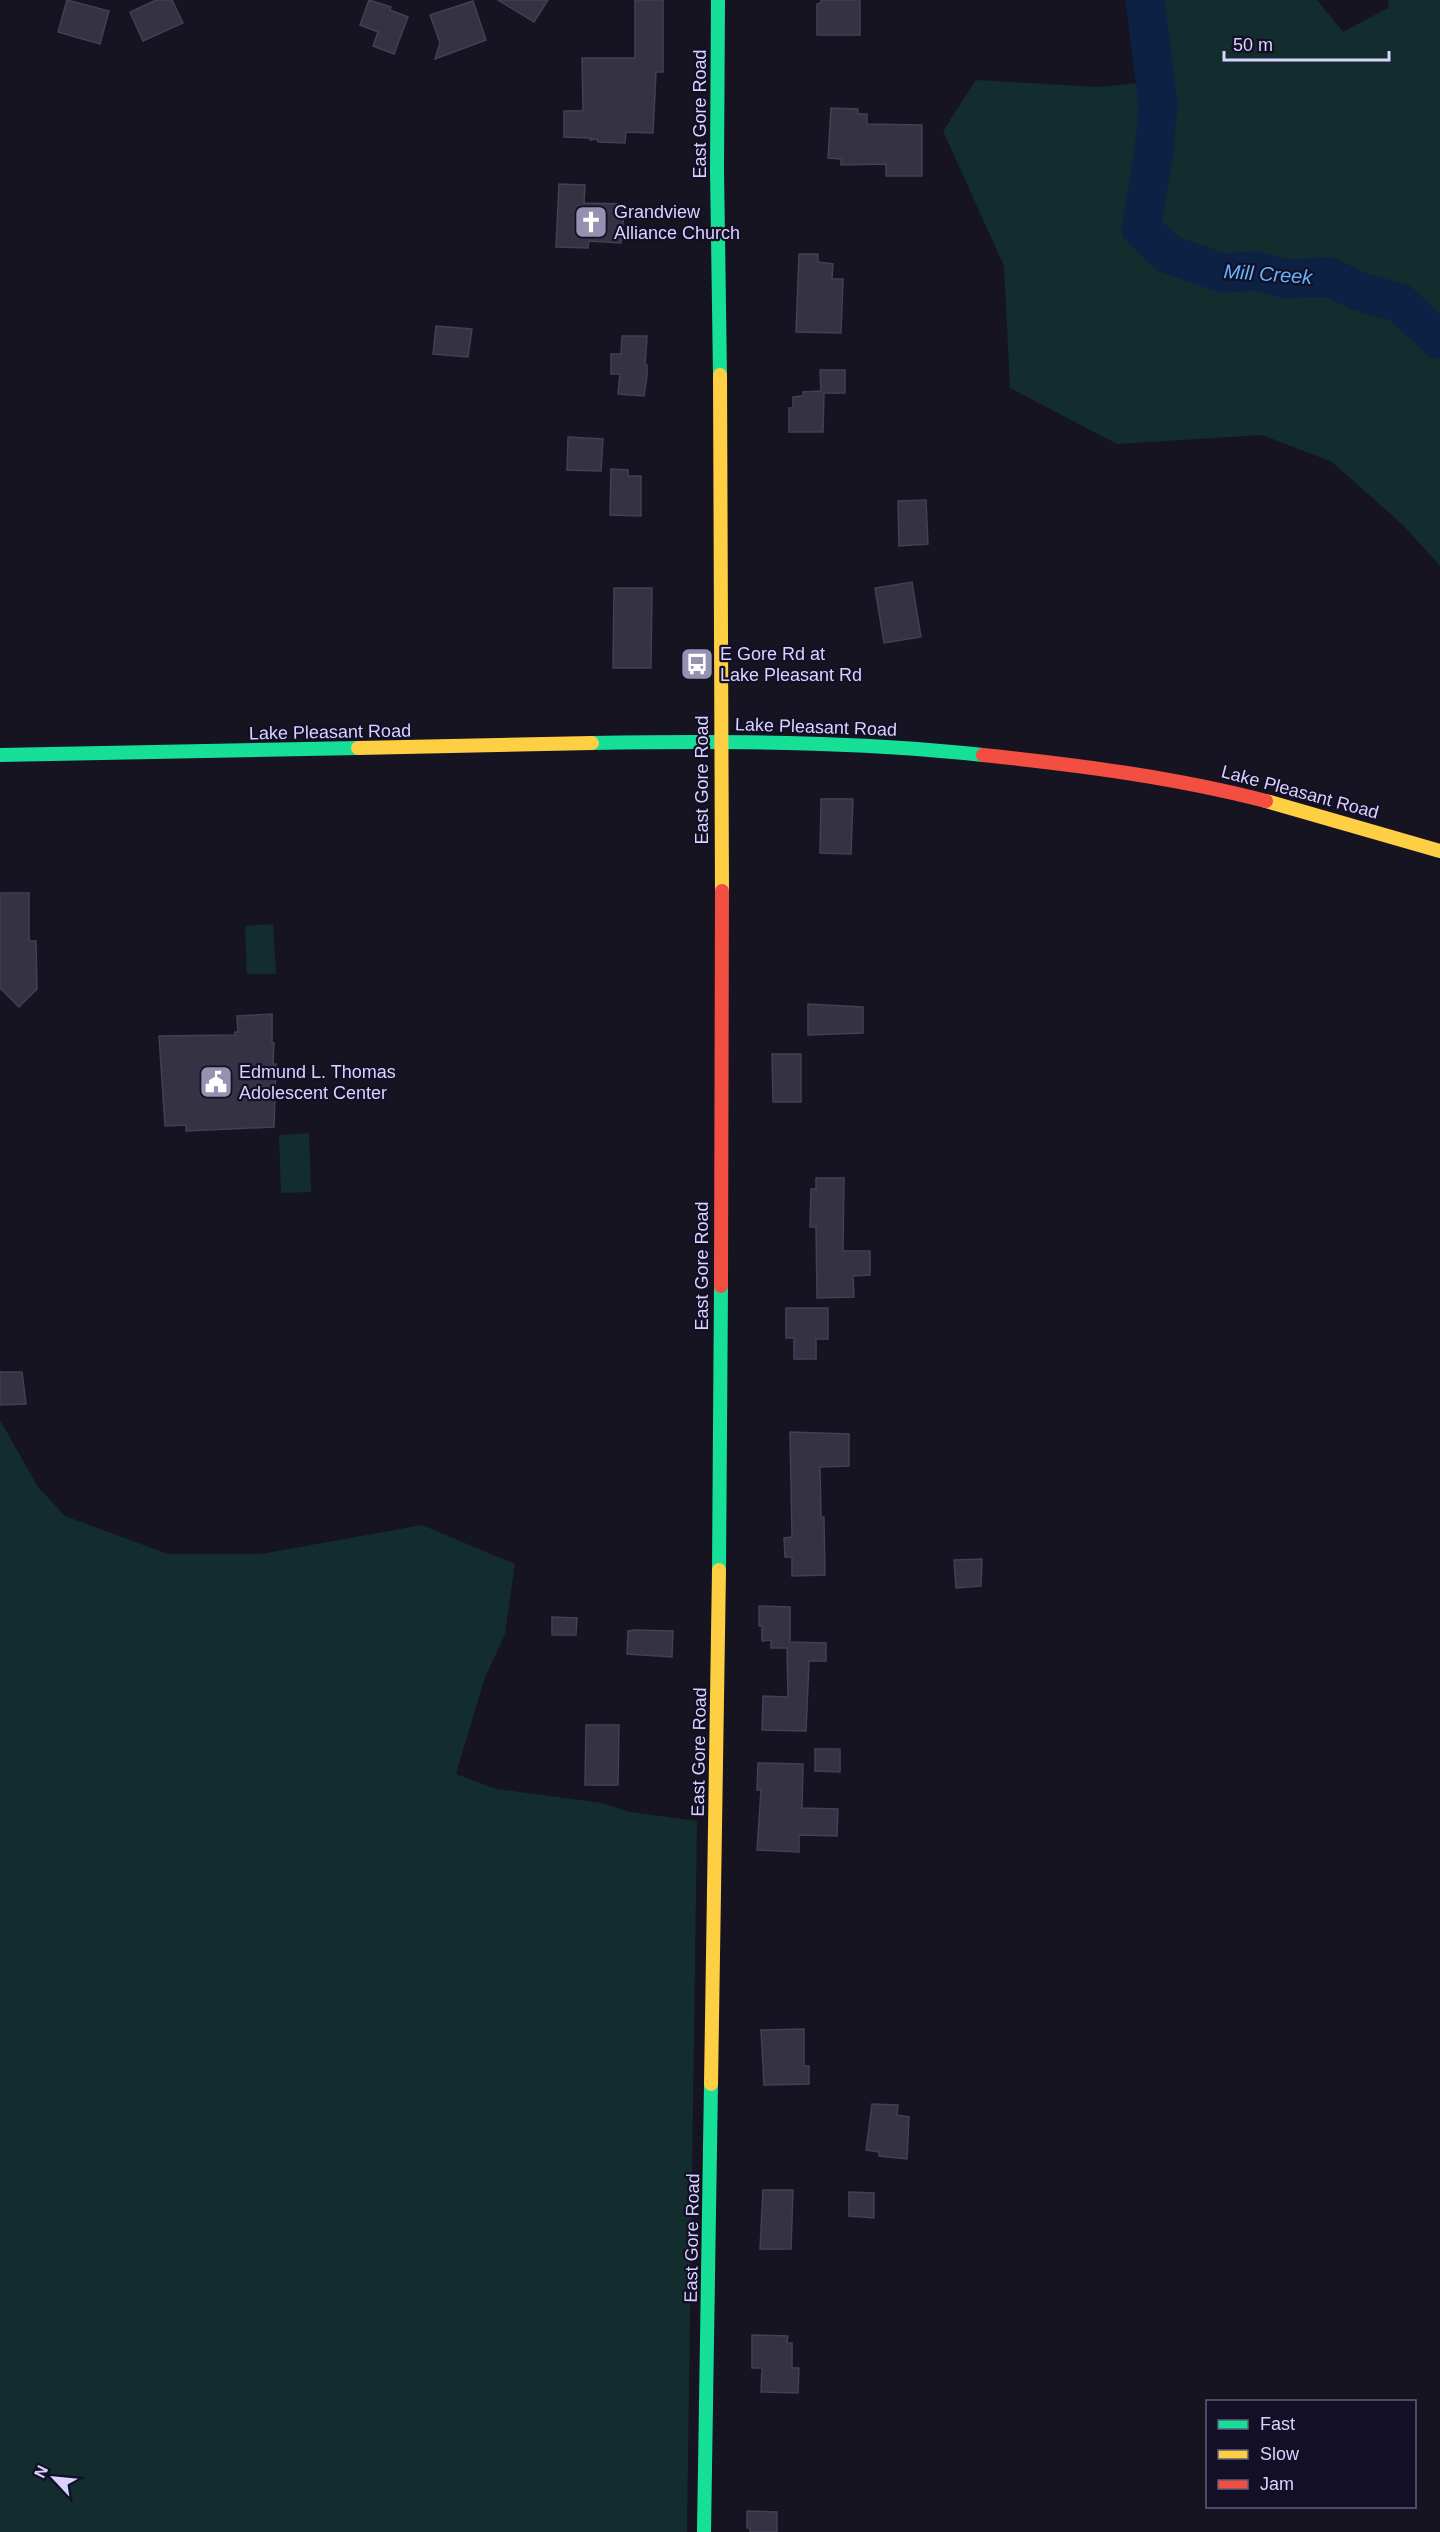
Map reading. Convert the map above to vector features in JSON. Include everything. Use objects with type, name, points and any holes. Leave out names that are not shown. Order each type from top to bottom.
[{"type":"street","name":"East Gore Road","points":[[704,2532],[719,1588],[722,1053],[718,0]]},
{"type":"street","name":"Lake Pleasant Road","points":[[0,755],[720,741],[929,749],[1098,767],[1227,791],[1311,812],[1440,851]]},
{"type":"green space","points":[[1145,0],[1317,0],[1343,32],[1388,8],[1389,0],[1440,0],[1440,566],[1404,526],[1332,462],[1262,435],[1117,444],[1010,388],[1004,266],[943,131],[976,80],[1099,87],[1155,81]]},
{"type":"green space","points":[[273,924],[276,974],[247,974],[245,926]]},
{"type":"green space","points":[[309,1133],[311,1192],[281,1193],[279,1135]]},
{"type":"green space","points":[[0,1420],[38,1487],[65,1516],[168,1554],[261,1554],[422,1525],[515,1564],[505,1634],[484,1680],[456,1774],[496,1789],[602,1803],[630,1812],[697,1821],[687,2532],[0,2532]]},
{"type":"building","points":[[67,0],[109,11],[100,44],[58,32]]},
{"type":"building","points":[[156,0],[172,0],[183,23],[143,41],[130,12]]},
{"type":"building","points":[[369,0],[391,7],[390,10],[408,17],[394,54],[373,46],[378,32],[360,25]]},
{"type":"building","points":[[498,0],[548,0],[534,22]]},
{"type":"building","points":[[635,0],[663,0],[663,72],[656,72],[653,133],[626,132],[625,143],[564,137],[564,111],[583,111],[582,58],[635,58]]},
{"type":"building","points":[[821,0],[860,0],[860,35],[817,35],[817,4],[821,3]]},
{"type":"building","points":[[473,1],[486,40],[435,59],[440,43],[430,15]]},
{"type":"building","points":[[831,108],[858,109],[858,114],[867,114],[867,124],[922,125],[922,176],[886,176],[886,164],[841,165],[841,159],[828,158]]},
{"type":"building","name":"Grandview Alliance Church","points":[[559,184],[585,185],[584,203],[625,204],[621,243],[589,241],[588,248],[556,247]]},
{"type":"building","points":[[799,254],[818,254],[818,262],[833,264],[832,279],[843,279],[841,333],[796,332]]},
{"type":"building","points":[[436,326],[472,329],[468,357],[433,354]]},
{"type":"building","points":[[622,336],[647,336],[645,365],[647,365],[647,376],[644,396],[618,394],[620,374],[611,374],[611,354],[621,354]]},
{"type":"building","points":[[820,370],[845,370],[845,393],[824,393],[823,432],[789,432],[789,408],[793,408],[793,397],[803,396],[803,392],[821,391]]},
{"type":"building","points":[[568,437],[603,439],[601,471],[567,470]]},
{"type":"building","points":[[611,469],[628,470],[628,476],[641,476],[641,516],[610,515]]},
{"type":"building","points":[[926,500],[928,544],[899,546],[898,501]]},
{"type":"building","points":[[912,582],[921,637],[884,643],[875,588]]},
{"type":"building","points":[[614,588],[652,588],[651,668],[613,668]]},
{"type":"building","points":[[821,799],[853,799],[851,854],[820,853]]},
{"type":"building","points":[[0,893],[29,893],[29,941],[36,941],[37,989],[19,1007],[0,988]]},
{"type":"building","points":[[808,1004],[863,1007],[863,1033],[808,1035]]},
{"type":"building","points":[[272,1014],[273,1064],[276,1064],[274,1127],[186,1131],[186,1125],[165,1126],[159,1036],[235,1035],[235,1032],[238,1032],[237,1016]]},
{"type":"building","points":[[772,1054],[801,1054],[801,1102],[773,1102]]},
{"type":"building","points":[[816,1178],[844,1178],[843,1251],[870,1251],[870,1275],[853,1276],[854,1297],[817,1298],[816,1227],[810,1227],[811,1189],[816,1189]]},
{"type":"building","points":[[786,1308],[828,1308],[828,1339],[816,1339],[816,1359],[794,1359],[794,1338],[786,1338]]},
{"type":"building","points":[[0,1372],[22,1372],[26,1404],[0,1405]]},
{"type":"building","points":[[790,1432],[849,1434],[849,1466],[820,1467],[825,1575],[792,1576],[792,1557],[785,1557],[784,1538],[792,1537]]},
{"type":"building","points":[[982,1559],[981,1586],[956,1588],[954,1560]]},
{"type":"building","points":[[759,1606],[790,1607],[790,1642],[826,1643],[826,1661],[809,1661],[806,1731],[762,1730],[763,1696],[788,1697],[787,1648],[771,1648],[771,1640],[762,1641]]},
{"type":"building","points":[[552,1617],[577,1618],[576,1635],[552,1635]]},
{"type":"building","points":[[628,1631],[673,1631],[672,1657],[627,1654]]},
{"type":"building","points":[[586,1725],[619,1725],[618,1785],[585,1785]]},
{"type":"building","points":[[815,1749],[840,1749],[840,1772],[815,1771]]},
{"type":"building","points":[[758,1763],[803,1764],[802,1808],[838,1809],[837,1836],[799,1835],[799,1852],[757,1850],[761,1790],[757,1790]]},
{"type":"building","points":[[804,2029],[804,2066],[809,2066],[809,2084],[764,2085],[761,2030]]},
{"type":"building","points":[[872,2104],[898,2105],[897,2115],[909,2117],[907,2159],[879,2156],[879,2152],[866,2150]]},
{"type":"building","points":[[763,2190],[793,2190],[791,2249],[760,2249]]},
{"type":"building","points":[[849,2192],[874,2193],[874,2218],[849,2216]]},
{"type":"building","points":[[752,2335],[788,2336],[787,2343],[792,2343],[792,2368],[799,2368],[798,2393],[761,2392],[762,2368],[752,2368]]},
{"type":"building","points":[[747,2511],[777,2512],[777,2532],[750,2532],[750,2528],[747,2528]]},
{"type":"waterway","name":"Mill Creek","points":[[1145,0],[1158,104],[1154,153],[1141,228],[1168,254],[1223,273],[1256,271],[1286,279],[1329,277],[1358,291],[1400,303],[1440,340]]},
{"type":"traffic: fast","points":[[718,0],[717,169],[720,375]]},
{"type":"traffic: fast","points":[[592,743],[788,743],[934,750],[983,755]]},
{"type":"traffic: fast","points":[[0,755],[358,748]]},
{"type":"traffic: fast","points":[[719,1570],[721,1286]]},
{"type":"traffic: fast","points":[[704,2532],[711,2084]]},
{"type":"traffic: slow","points":[[720,375],[722,891]]},
{"type":"traffic: slow","points":[[358,748],[592,743]]},
{"type":"traffic: slow","points":[[1266,801],[1440,851]]},
{"type":"traffic: slow","points":[[711,2084],[719,1570]]},
{"type":"traffic: jam","points":[[983,755],[1125,773],[1196,785],[1266,801]]},
{"type":"traffic: jam","points":[[721,1286],[722,891]]},
{"type":"place","name":"Grandview Alliance Church","points":[[591,222]]},
{"type":"place","name":"E Gore Rd at Lake Pleasant Rd","points":[[697,664]]},
{"type":"place","name":"Edmund L. Thomas Adolescent Center","points":[[216,1082]]}]
